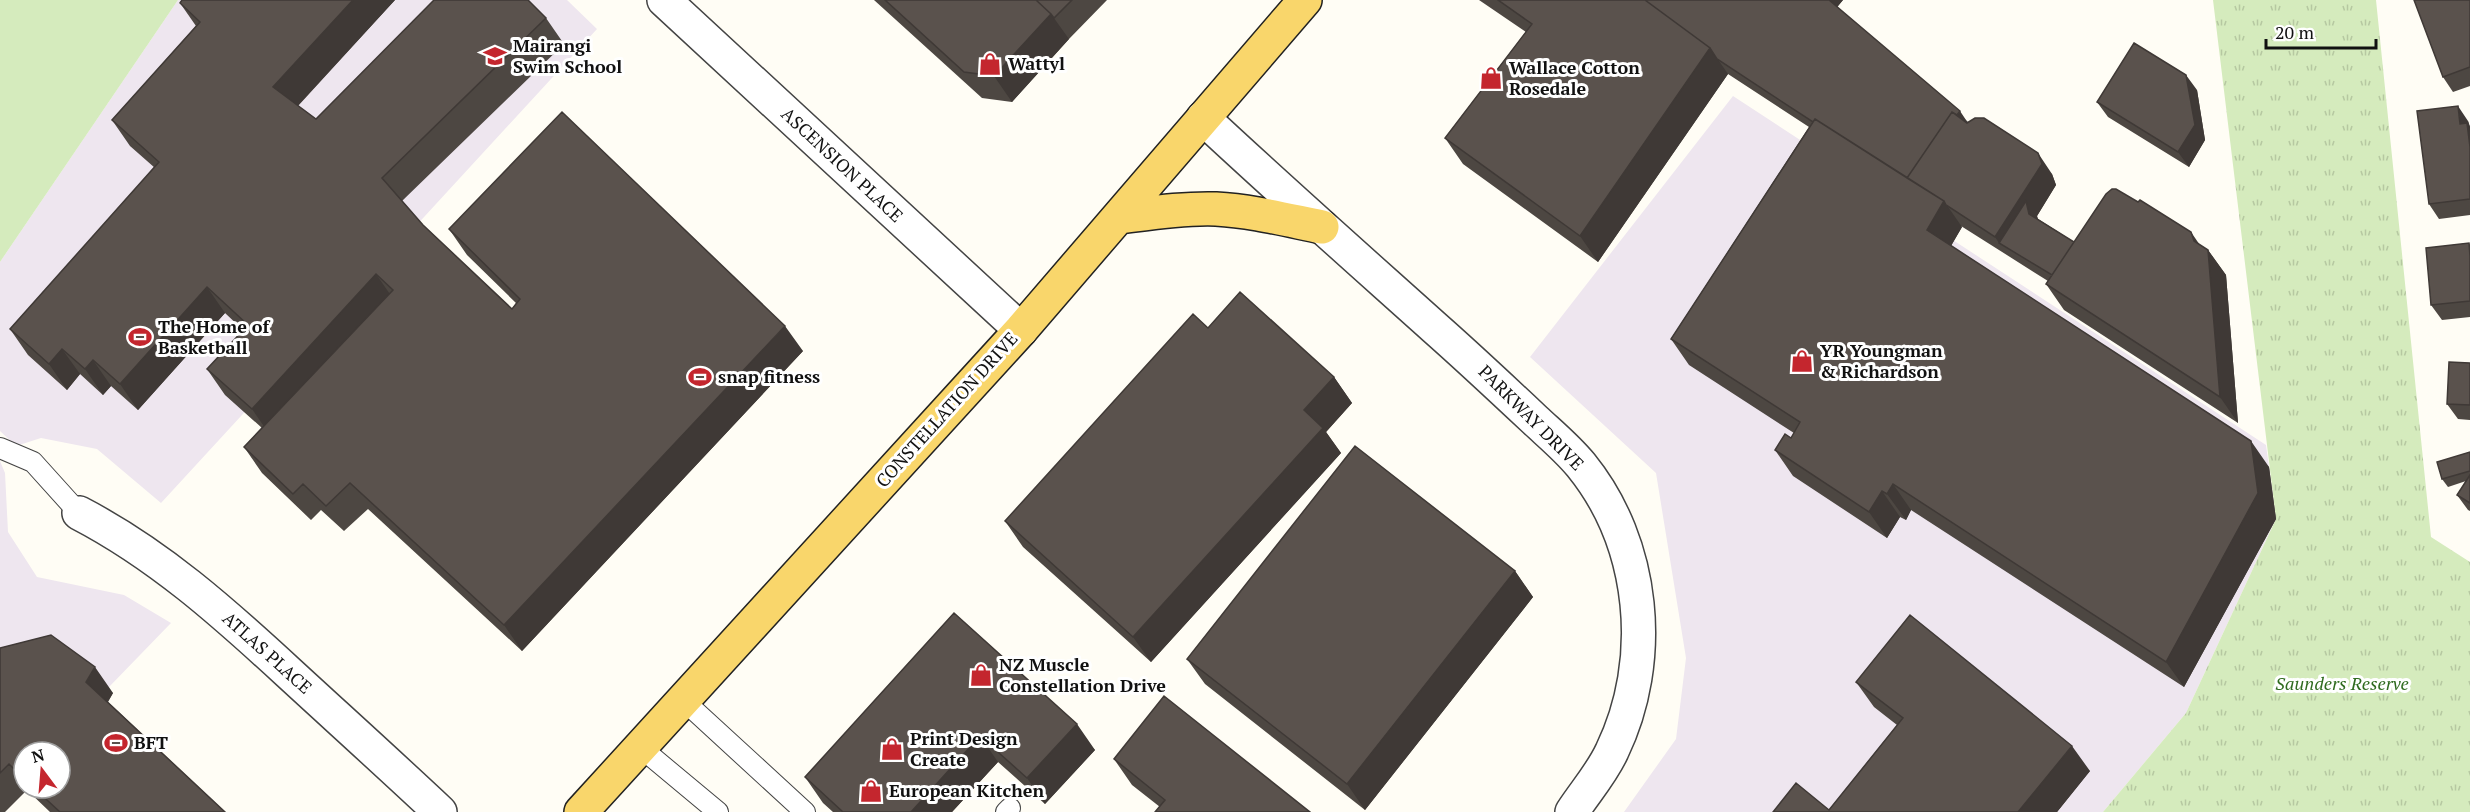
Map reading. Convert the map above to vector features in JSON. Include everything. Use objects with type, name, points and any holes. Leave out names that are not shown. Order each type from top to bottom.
[{"type":"main road","name":"CONSTELLATION DRIVE","points":[[581,812],[1021,330],[1305,0]]},
{"type":"main road","points":[[1119,217],[1215,209],[1262,215],[1322,227]]},
{"type":"street","name":"ASCENSION PLACE","points":[[664,0],[1021,330]]},
{"type":"street","name":"PARKWAY DRIVE","points":[[1203,118],[1486,372],[1580,464],[1602,494],[1618,527],[1631,566],[1638,612],[1633,697],[1611,753],[1572,812]]},
{"type":"street","name":"ATLAS PLACE","points":[[79,513],[132,543],[187,583],[235,624],[440,812]]},
{"type":"lane","points":[[0,448],[33,462],[79,513]]},
{"type":"lane","points":[[683,700],[806,812]]},
{"type":"lane","points":[[640,747],[718,812]]},
{"type":"shaded area","points":[[178,0],[567,0],[597,29],[161,503],[97,449],[41,438],[16,446],[0,431],[0,262]]},
{"type":"shaded area","points":[[1733,96],[2266,445],[2276,519],[2186,713],[2103,812],[1624,812],[1676,739],[1686,658],[1656,473],[1530,357]]},
{"type":"shaded area","points":[[0,461],[5,473],[8,532],[37,577],[124,595],[171,623],[58,740],[12,740],[12,776],[0,799]]},
{"type":"green space","points":[[0,0],[178,0],[0,262]]},
{"type":"green space","name":"Saunders Reserve","points":[[2213,0],[2376,0],[2431,537],[2470,562],[2470,812],[2103,812],[2186,713],[2276,519]]},
{"type":"building","points":[[182,0],[353,0],[273,87],[316,119],[434,0],[528,0],[546,18],[382,178],[423,225],[512,309],[520,299],[449,229],[562,112],[785,326],[504,625],[350,483],[326,506],[303,484],[293,494],[244,447],[393,290],[376,274],[252,409],[207,369],[248,325],[207,287],[120,384],[93,360],[85,369],[62,349],[49,364],[10,329],[159,162],[112,120],[200,22],[180,3]]},
{"type":"building","points":[[885,0],[1036,0],[1051,14],[994,76],[964,72]]},
{"type":"building","points":[[1036,0],[1072,0],[1054,18]]},
{"type":"building","points":[[1498,0],[1645,0],[1710,48],[1580,236],[1445,138],[1532,24]]},
{"type":"building","points":[[1645,0],[1829,0],[1960,111],[1957,115],[1952,112],[1907,178],[1815,119],[1813,122],[1717,59],[1710,48]]},
{"type":"building","points":[[2414,0],[2470,0],[2470,67],[2443,77]]},
{"type":"building","points":[[2134,43],[2186,75],[2195,125],[2178,152],[2097,102]]},
{"type":"building","points":[[2458,106],[2460,124],[2467,123],[2470,147],[2470,199],[2429,204],[2417,111]]},
{"type":"building","points":[[1952,112],[1967,123],[1975,118],[1984,118],[2038,153],[2042,164],[1995,237],[1907,178]]},
{"type":"building","points":[[1815,119],[1944,201],[1927,230],[2251,441],[2258,493],[2166,662],[1893,484],[1887,494],[1882,491],[1869,512],[1775,450],[1785,434],[1791,438],[1800,422],[1671,339]]},
{"type":"building","points":[[2112,189],[2138,202],[2140,200],[2191,232],[2194,241],[2208,250],[2220,397],[2046,284],[2106,194]]},
{"type":"building","points":[[2026,201],[2029,214],[2074,242],[2052,275],[1999,243]]},
{"type":"building","points":[[2469,243],[2470,301],[2431,305],[2426,248]]},
{"type":"building","points":[[1240,292],[1334,377],[1304,410],[1323,428],[1133,637],[1005,521],[1193,314],[1208,328]]},
{"type":"building","points":[[2449,362],[2470,363],[2470,405],[2447,404]]},
{"type":"building","points":[[1355,446],[1515,571],[1347,784],[1187,659]]},
{"type":"building","points":[[2470,452],[2470,471],[2442,479],[2437,462]]},
{"type":"building","points":[[2470,475],[2470,503],[2457,495]]},
{"type":"building","points":[[954,613],[1077,724],[1027,778],[980,736],[911,812],[843,812],[805,777]]},
{"type":"building","points":[[1910,615],[2072,746],[2018,812],[1773,812],[1796,783],[1829,810],[1903,718],[1856,682]]},
{"type":"building","points":[[51,635],[95,667],[86,682],[225,812],[60,812],[47,800],[72,800],[72,740],[12,740],[12,767],[9,764],[0,773],[0,648]]},
{"type":"building","points":[[1164,696],[1310,812],[1155,812],[1165,800],[1114,759]]},
{"type":"place","name":"Mairangi Swim School","points":[[495,56]]},
{"type":"place","name":"Wattyl","points":[[990,64]]},
{"type":"place","name":"Wallace Cotton Rosedale","points":[[1491,78]]},
{"type":"place","name":"The Home of Basketball","points":[[140,337]]},
{"type":"place","name":"YR Youngman & Richardson","points":[[1802,361]]},
{"type":"place","name":"snap fitness","points":[[700,377]]},
{"type":"place","name":"NZ Muscle Constellation Drive","points":[[981,675]]},
{"type":"place","name":"BFT","points":[[116,743]]},
{"type":"place","name":"Print Design Create","points":[[892,749]]},
{"type":"place","name":"European Kitchen","points":[[871,791]]}]
